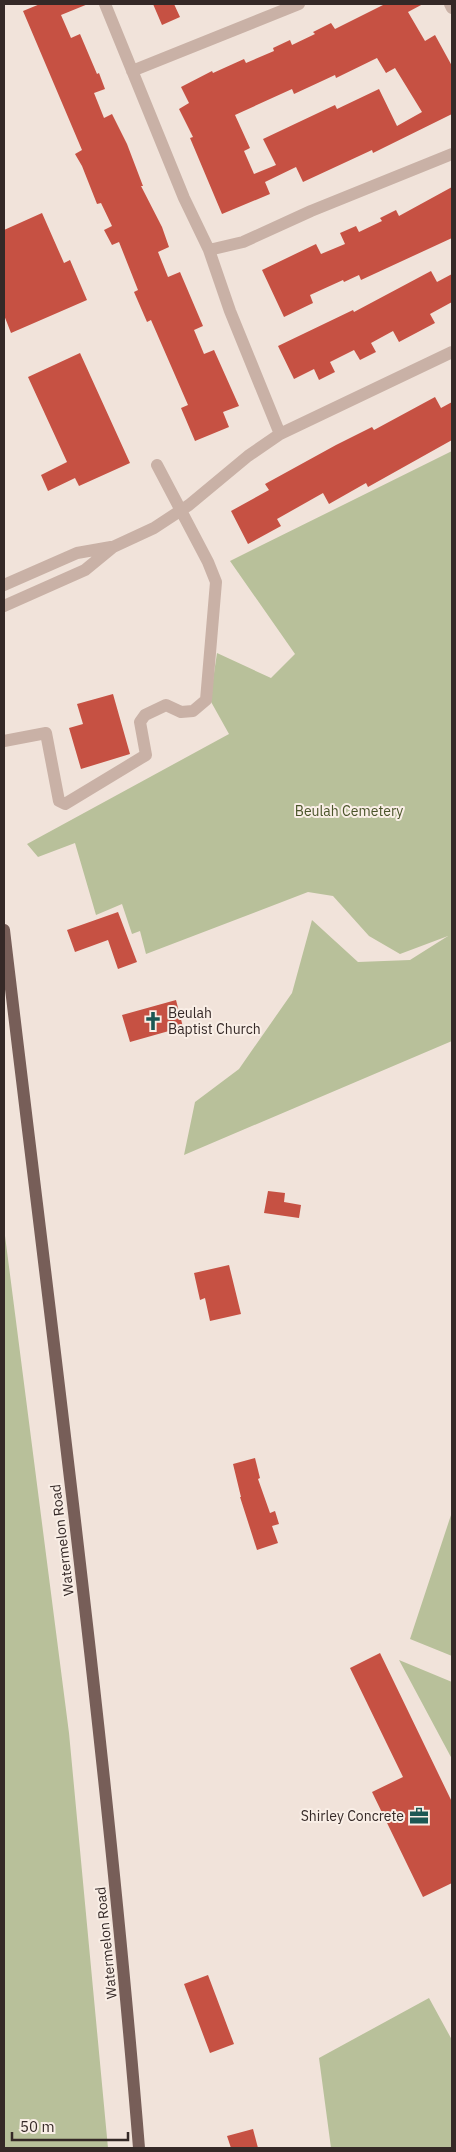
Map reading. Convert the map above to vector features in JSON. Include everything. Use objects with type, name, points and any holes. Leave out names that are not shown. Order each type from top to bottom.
[{"type":"main road","name":"Watermelon Road","points":[[4,930],[98,1718],[128,2013],[139,2148]]},
{"type":"street","points":[[105,4],[184,198],[208,250],[230,311],[280,434]]},
{"type":"street","points":[[132,71],[299,4]]},
{"type":"street","points":[[450,4],[452,8]]},
{"type":"street","points":[[208,250],[243,242],[311,211],[452,154]]},
{"type":"street","points":[[4,606],[85,570],[113,547],[154,528],[280,434],[452,352]]},
{"type":"street","points":[[4,741],[46,733],[59,800],[65,804],[146,754],[140,722],[145,715],[166,705],[181,712],[193,711],[206,700],[216,582],[208,562],[156,465]]},
{"type":"street","points":[[4,585],[77,553],[113,547]]},
{"type":"green space","name":"Beulah Cemetery","points":[[452,451],[452,1041],[184,1155],[195,1102],[239,1069],[292,993],[312,920],[358,962],[410,960],[448,936],[400,954],[369,936],[333,896],[308,892],[146,954],[140,931],[132,934],[122,904],[96,915],[75,843],[38,857],[27,844],[229,734],[210,700],[217,653],[271,678],[295,654],[230,561]]},
{"type":"green space","points":[[4,1228],[69,1733],[108,2148],[4,2148]]},
{"type":"green space","points":[[452,1512],[452,1656],[410,1639]]},
{"type":"green space","points":[[399,1660],[452,1682],[452,1759]]},
{"type":"green space","points":[[429,1998],[452,2040],[452,2148],[331,2148],[319,2058]]},
{"type":"building","points":[[40,4],[88,4],[61,15],[71,38],[80,34],[97,74],[99,73],[105,89],[94,93],[104,118],[112,114],[127,144],[143,186],[141,186],[162,227],[169,247],[158,252],[168,277],[180,272],[203,326],[194,330],[204,354],[214,350],[239,406],[223,412],[229,427],[195,441],[181,408],[188,405],[151,320],[147,322],[134,292],[138,290],[119,242],[112,245],[104,230],[112,226],[101,203],[97,204],[82,166],[75,154],[82,150],[23,11]]},
{"type":"building","points":[[153,4],[174,4],[180,17],[162,25]]},
{"type":"building","points":[[385,4],[423,4],[408,12],[425,41],[435,35],[452,66],[452,114],[373,153],[372,150],[303,182],[296,167],[265,182],[270,194],[222,214],[190,138],[193,137],[179,109],[189,103],[181,87],[212,71],[213,73],[244,59],[246,63],[274,51],[273,48],[290,40],[292,45],[315,34],[313,32],[331,23],[335,29]],"holes":[[[377,58],[386,73],[395,68],[422,112],[397,126],[379,89],[337,109],[335,105],[263,139],[276,165],[254,174],[244,151],[250,148],[235,115],[292,89],[294,94],[335,75],[336,78]]]},
{"type":"building","points":[[452,187],[452,238],[361,280],[359,275],[310,295],[313,303],[284,317],[262,270],[316,244],[321,254],[345,244],[340,233],[356,226],[359,232],[382,221],[380,218],[396,210],[399,216]]},
{"type":"building","points":[[42,213],[64,263],[70,260],[87,300],[11,333],[4,315],[4,230]]},
{"type":"building","points":[[431,271],[437,282],[452,274],[452,302],[430,314],[435,323],[399,342],[393,331],[371,343],[376,352],[360,360],[354,350],[330,362],[335,372],[319,380],[314,369],[294,379],[278,346],[353,310],[354,312]]},
{"type":"building","points":[[80,353],[130,463],[79,486],[75,478],[48,491],[41,475],[67,462],[28,377]]},
{"type":"building","points":[[435,397],[441,408],[452,402],[452,440],[368,487],[366,483],[329,504],[323,493],[277,519],[281,526],[248,544],[231,511],[269,490],[265,484],[336,445],[372,427],[374,430]]},
{"type":"building","points":[[113,694],[130,754],[81,769],[69,728],[83,724],[77,704]]},
{"type":"building","points":[[118,912],[137,962],[118,969],[108,940],[75,952],[67,930]]},
{"type":"building","name":"Beulah Baptist Church","points":[[176,1000],[183,1027],[130,1042],[122,1015]]},
{"type":"building","points":[[268,1191],[285,1193],[284,1202],[301,1205],[299,1218],[264,1213]]},
{"type":"building","points":[[229,1265],[241,1314],[210,1321],[205,1298],[200,1300],[194,1273]]},
{"type":"building","points":[[255,1458],[260,1478],[258,1479],[270,1513],[275,1511],[279,1524],[272,1526],[278,1543],[257,1550],[240,1497],[233,1464]]},
{"type":"building","points":[[380,1653],[452,1802],[452,1883],[423,1897],[372,1792],[403,1777],[350,1668]]},
{"type":"building","points":[[208,1975],[234,2044],[210,2053],[184,1984]]},
{"type":"building","points":[[253,2129],[258,2148],[231,2148],[227,2136]]},
{"type":"place","name":"Beulah Baptist Church","points":[[153,1021]]},
{"type":"place","name":"Shirley Concrete","points":[[419,1816]]}]
